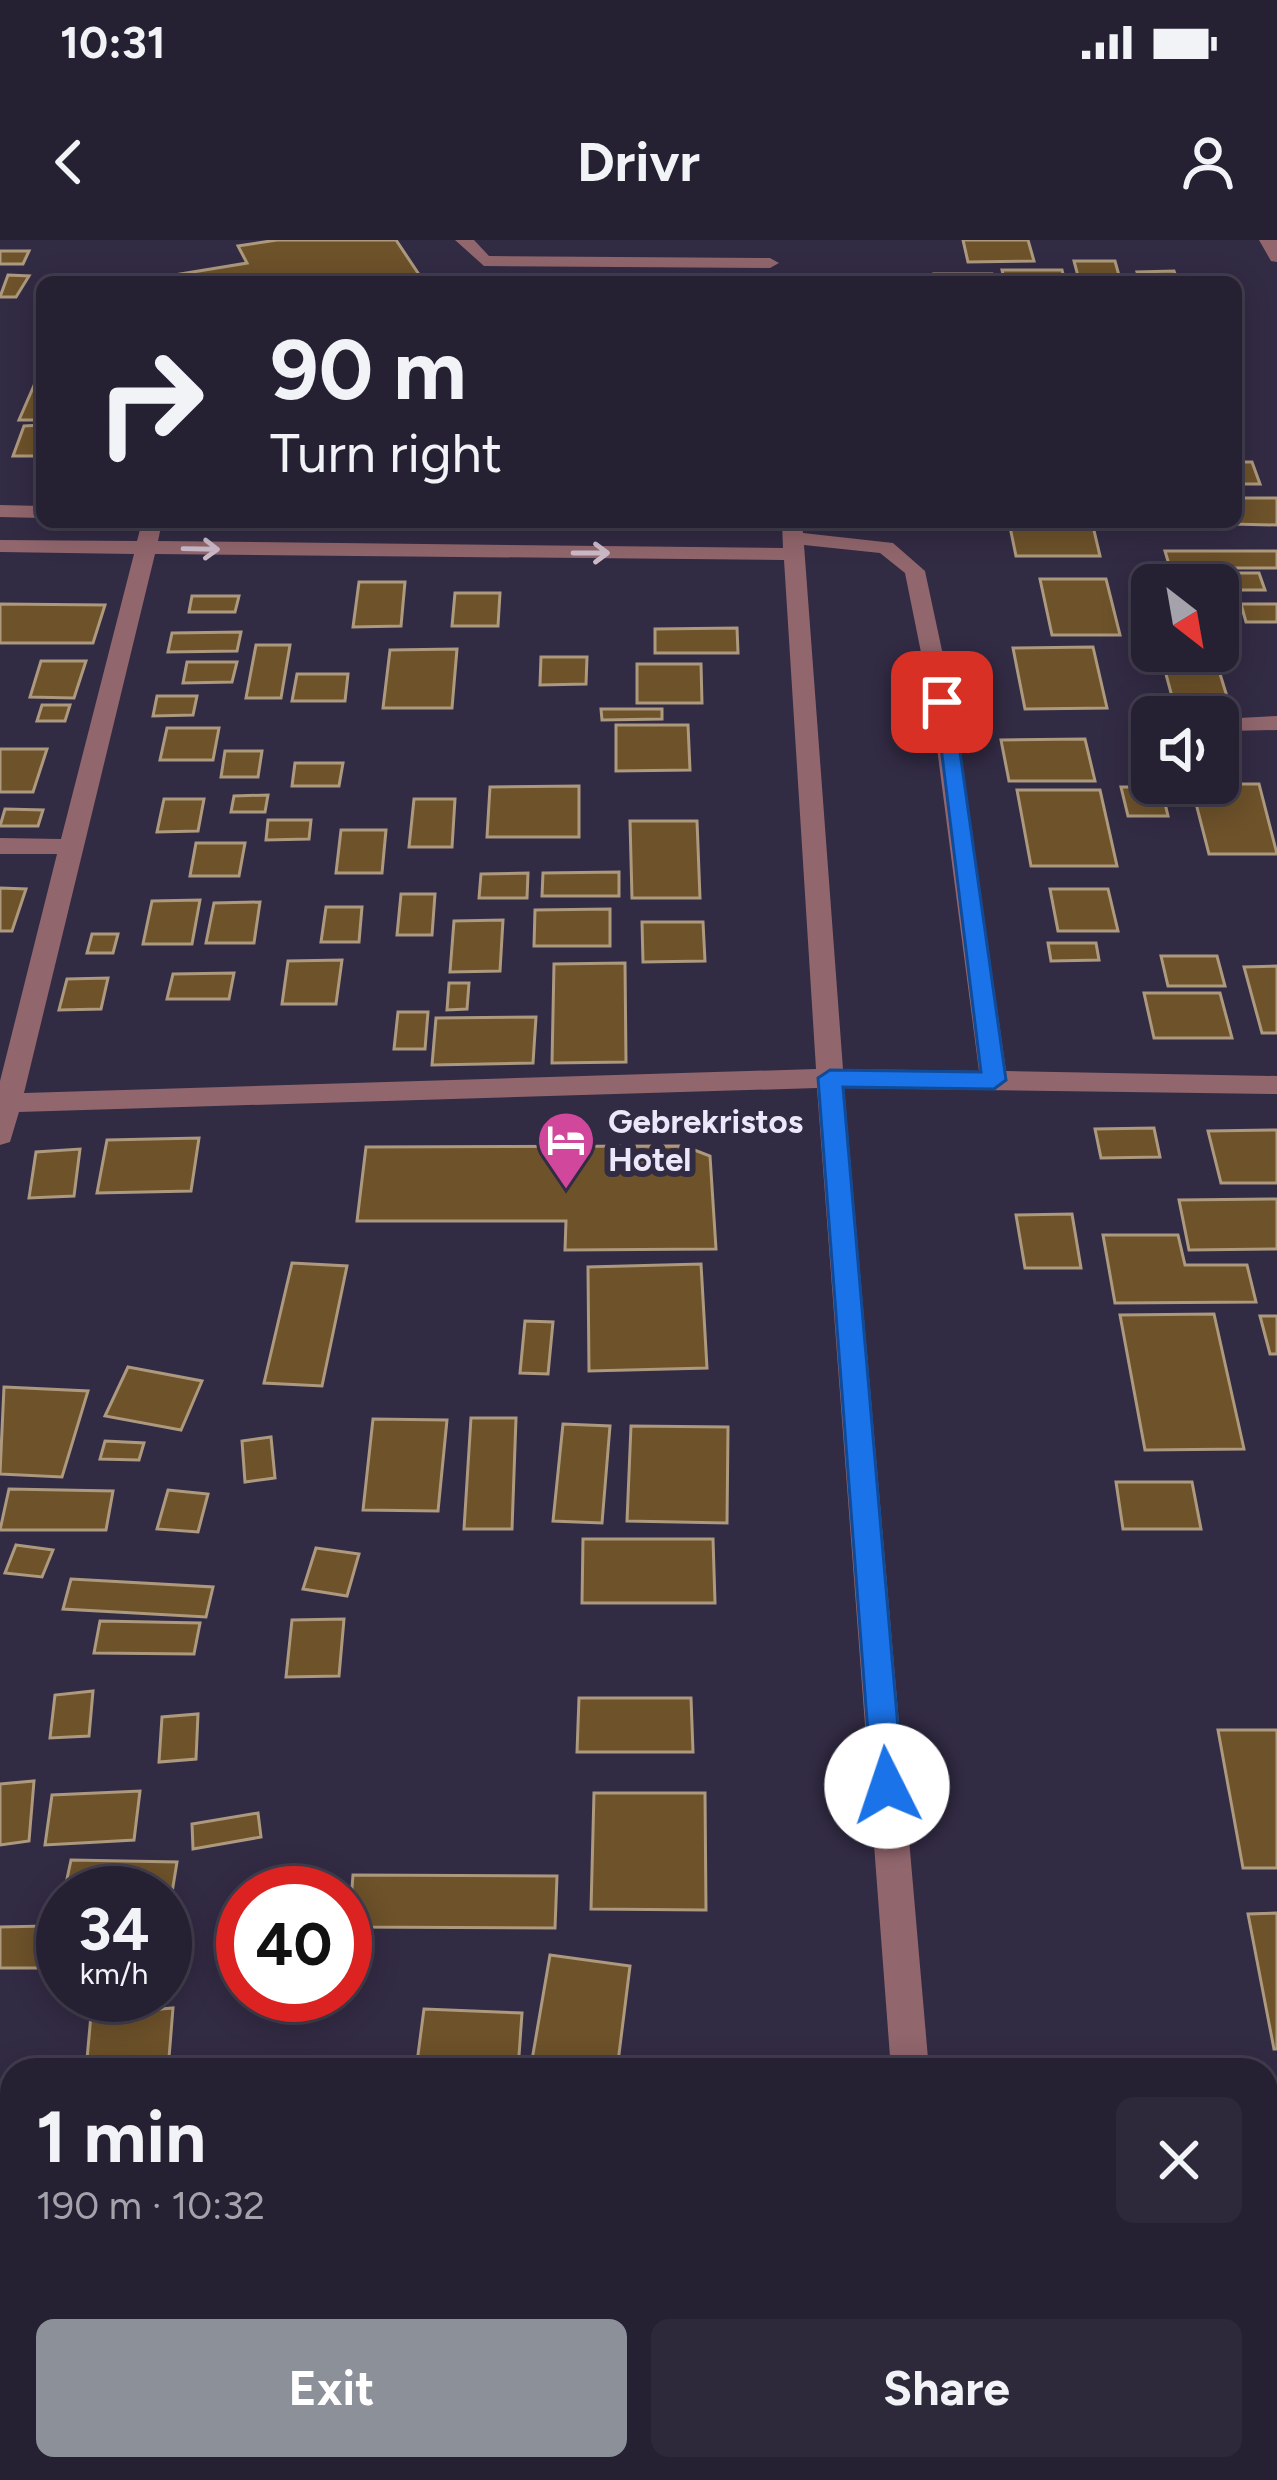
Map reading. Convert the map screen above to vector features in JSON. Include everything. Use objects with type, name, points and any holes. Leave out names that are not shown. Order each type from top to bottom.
[{"type":"street","points":[[464,240],[484,261],[771,272],[767,240]]},
{"type":"street","points":[[1268,240],[1277,257]]},
{"type":"street","points":[[0,511],[36,512]]},
{"type":"street","points":[[0,1135],[151,528]]},
{"type":"street","points":[[793,538],[830,1078],[909,2058]]},
{"type":"street","points":[[0,546],[146,549],[793,538],[886,547],[915,571],[942,702],[994,1080]]},
{"type":"street","points":[[1239,724],[1277,724]]},
{"type":"street","points":[[0,846],[74,847]]},
{"type":"street","points":[[5,1103],[830,1078],[1277,1085]]},
{"type":"building","points":[[277,240],[396,240],[420,276],[168,276],[247,263],[238,246]]},
{"type":"building","points":[[963,240],[1028,240],[1034,261],[968,262]]},
{"type":"building","points":[[0,251],[29,251],[23,264],[0,264]]},
{"type":"building","points":[[1074,261],[1115,261],[1119,276],[1078,276]]},
{"type":"building","points":[[1002,270],[1062,270],[1064,276],[1004,276]]},
{"type":"building","points":[[1174,271],[1176,276],[1138,276],[1137,272]]},
{"type":"building","points":[[934,274],[992,276],[934,276]]},
{"type":"building","points":[[8,275],[29,276],[16,297],[0,297]]},
{"type":"building","points":[[36,381],[36,420],[19,420]]},
{"type":"building","points":[[36,425],[36,456],[13,456],[24,426]]},
{"type":"building","points":[[1242,462],[1252,462],[1260,484],[1242,484]]},
{"type":"building","points":[[1242,498],[1277,498],[1277,525],[1242,524]]},
{"type":"building","points":[[1010,528],[1093,528],[1100,556],[1016,556]]},
{"type":"building","points":[[1165,551],[1277,551],[1277,568],[1169,564]]},
{"type":"building","points":[[1239,573],[1259,573],[1265,590],[1239,590]]},
{"type":"building","points":[[1040,579],[1106,579],[1120,635],[1052,635]]},
{"type":"building","points":[[359,582],[405,582],[401,626],[353,627]]},
{"type":"building","points":[[455,593],[500,593],[498,626],[452,626]]},
{"type":"building","points":[[192,596],[239,596],[235,612],[189,612]]},
{"type":"building","points":[[0,604],[105,605],[93,643],[0,643]]},
{"type":"building","points":[[1241,604],[1277,604],[1277,622],[1246,622]]},
{"type":"building","points":[[737,628],[738,653],[655,653],[655,629]]},
{"type":"building","points":[[241,632],[237,651],[168,652],[172,633]]},
{"type":"building","points":[[256,645],[290,645],[281,698],[246,698]]},
{"type":"building","points":[[1093,647],[1107,708],[1025,709],[1013,648]]},
{"type":"building","points":[[457,649],[452,708],[383,708],[390,650]]},
{"type":"building","points":[[541,657],[587,657],[586,684],[540,685]]},
{"type":"building","points":[[41,661],[86,661],[74,698],[30,697]]},
{"type":"building","points":[[187,662],[237,662],[232,682],[183,683]]},
{"type":"building","points":[[637,664],[701,664],[702,703],[637,703]]},
{"type":"building","points":[[1165,672],[1219,672],[1227,696],[1172,696]]},
{"type":"building","points":[[297,674],[348,674],[345,701],[292,701]]},
{"type":"building","points":[[157,696],[197,696],[193,715],[153,716]]},
{"type":"building","points":[[42,705],[70,705],[65,721],[37,721]]},
{"type":"building","points":[[601,709],[662,709],[662,719],[602,720]]},
{"type":"building","points":[[616,725],[688,725],[690,770],[616,771]]},
{"type":"building","points":[[167,728],[219,728],[213,760],[160,760]]},
{"type":"building","points":[[1085,739],[1095,781],[1009,781],[1001,740]]},
{"type":"building","points":[[0,749],[47,749],[33,792],[0,792]]},
{"type":"building","points":[[225,751],[262,751],[258,777],[221,777]]},
{"type":"building","points":[[295,763],[343,763],[339,786],[292,786]]},
{"type":"building","points":[[1239,784],[1259,784],[1277,854],[1209,854],[1196,804],[1239,804]]},
{"type":"building","points":[[579,786],[579,837],[487,837],[490,787]]},
{"type":"building","points":[[1121,787],[1131,787],[1131,804],[1165,804],[1168,816],[1128,816]]},
{"type":"building","points":[[1017,790],[1100,790],[1117,866],[1031,866]]},
{"type":"building","points":[[268,795],[265,812],[231,812],[234,796]]},
{"type":"building","points":[[164,799],[204,799],[198,831],[157,832]]},
{"type":"building","points":[[414,799],[455,799],[452,847],[409,847]]},
{"type":"building","points":[[5,809],[43,810],[38,826],[0,826]]},
{"type":"building","points":[[268,820],[311,820],[309,839],[266,840]]},
{"type":"building","points":[[630,821],[697,821],[700,898],[632,898]]},
{"type":"building","points":[[341,830],[386,830],[382,873],[336,873]]},
{"type":"building","points":[[196,843],[245,843],[239,876],[190,876]]},
{"type":"building","points":[[619,872],[619,896],[542,896],[543,873]]},
{"type":"building","points":[[528,873],[527,898],[479,898],[481,874]]},
{"type":"building","points":[[0,888],[26,889],[12,931],[0,931]]},
{"type":"building","points":[[1050,889],[1108,889],[1118,931],[1058,931]]},
{"type":"building","points":[[401,894],[435,894],[432,935],[397,935]]},
{"type":"building","points":[[200,900],[192,944],[143,944],[152,901]]},
{"type":"building","points":[[260,902],[254,943],[206,943],[214,903]]},
{"type":"building","points":[[326,907],[362,907],[359,942],[321,942]]},
{"type":"building","points":[[610,909],[610,946],[534,946],[535,910]]},
{"type":"building","points":[[503,920],[500,971],[450,972],[454,921]]},
{"type":"building","points":[[642,922],[703,922],[705,961],[643,962]]},
{"type":"building","points":[[92,934],[118,934],[113,953],[87,953]]},
{"type":"building","points":[[1048,943],[1096,943],[1099,960],[1051,961]]},
{"type":"building","points":[[1161,956],[1217,956],[1225,986],[1168,986]]},
{"type":"building","points":[[342,960],[336,1004],[282,1004],[288,961]]},
{"type":"building","points":[[625,963],[626,1062],[552,1063],[554,964]]},
{"type":"building","points":[[1277,966],[1277,1033],[1262,1033],[1244,967]]},
{"type":"building","points":[[234,973],[229,999],[167,999],[173,974]]},
{"type":"building","points":[[108,978],[101,1009],[59,1010],[67,979]]},
{"type":"building","points":[[449,983],[469,983],[467,1009],[447,1010]]},
{"type":"building","points":[[1144,993],[1220,993],[1232,1038],[1154,1038]]},
{"type":"building","points":[[398,1012],[428,1012],[425,1049],[394,1049]]},
{"type":"building","points":[[536,1017],[533,1063],[432,1065],[436,1018]]},
{"type":"building","points":[[1154,1128],[1160,1157],[1101,1158],[1095,1129]]},
{"type":"building","points":[[1277,1130],[1277,1183],[1221,1183],[1208,1131]]},
{"type":"building","points":[[199,1138],[191,1191],[97,1193],[107,1140]]},
{"type":"building","points":[[684,1146],[710,1156],[716,1249],[565,1250],[566,1221],[357,1221],[366,1147]]},
{"type":"building","points":[[80,1149],[74,1196],[29,1198],[36,1152]]},
{"type":"building","points":[[1277,1199],[1277,1249],[1189,1250],[1179,1200]]},
{"type":"building","points":[[1072,1214],[1081,1268],[1025,1268],[1016,1215]]},
{"type":"building","points":[[1103,1235],[1178,1235],[1185,1265],[1247,1265],[1256,1302],[1115,1303]]},
{"type":"building","points":[[292,1263],[347,1266],[322,1386],[264,1383]]},
{"type":"building","points":[[701,1264],[707,1368],[589,1371],[588,1267]]},
{"type":"building","points":[[1214,1314],[1244,1449],[1145,1450],[1120,1315]]},
{"type":"building","points":[[1260,1316],[1277,1316],[1277,1354],[1270,1354]]},
{"type":"building","points":[[525,1321],[553,1322],[548,1374],[520,1373]]},
{"type":"building","points":[[128,1367],[202,1381],[181,1430],[105,1416]]},
{"type":"building","points":[[4,1387],[88,1391],[62,1477],[0,1474]]},
{"type":"building","points":[[471,1418],[516,1418],[512,1529],[464,1529]]},
{"type":"building","points":[[373,1419],[447,1420],[438,1511],[363,1510]]},
{"type":"building","points":[[563,1424],[610,1426],[602,1523],[553,1521]]},
{"type":"building","points":[[631,1426],[728,1427],[727,1523],[627,1521]]},
{"type":"building","points":[[271,1437],[275,1478],[245,1482],[242,1441]]},
{"type":"building","points":[[105,1441],[144,1443],[139,1460],[100,1459]]},
{"type":"building","points":[[1116,1482],[1192,1482],[1201,1529],[1123,1529]]},
{"type":"building","points":[[9,1489],[113,1491],[106,1530],[0,1530]]},
{"type":"building","points":[[168,1490],[208,1494],[198,1532],[157,1529]]},
{"type":"building","points":[[583,1539],[713,1539],[715,1603],[582,1603]]},
{"type":"building","points":[[16,1545],[53,1550],[42,1577],[5,1573]]},
{"type":"building","points":[[316,1548],[359,1554],[347,1596],[303,1589]]},
{"type":"building","points":[[71,1579],[213,1587],[206,1617],[63,1609]]},
{"type":"building","points":[[344,1619],[339,1676],[286,1677],[292,1620]]},
{"type":"building","points":[[100,1621],[200,1623],[194,1654],[94,1653]]},
{"type":"building","points":[[93,1691],[89,1736],[50,1738],[55,1695]]},
{"type":"building","points":[[579,1698],[691,1698],[693,1752],[577,1752]]},
{"type":"building","points":[[198,1714],[196,1759],[159,1762],[162,1717]]},
{"type":"building","points":[[1218,1730],[1277,1730],[1277,1868],[1243,1868]]},
{"type":"building","points":[[34,1781],[29,1841],[0,1845],[0,1784]]},
{"type":"building","points":[[140,1791],[134,1840],[45,1845],[52,1795]]},
{"type":"building","points":[[594,1793],[705,1793],[706,1910],[591,1909]]},
{"type":"building","points":[[258,1813],[261,1837],[193,1849],[192,1824]]},
{"type":"building","points":[[71,1860],[177,1862],[176,1866],[70,1866]]},
{"type":"building","points":[[372,1875],[557,1876],[555,1928],[372,1927]]},
{"type":"building","points":[[1277,1913],[1277,2049],[1274,2049],[1248,1914]]},
{"type":"building","points":[[36,1926],[36,1968],[0,1968],[0,1927]]},
{"type":"building","points":[[550,1955],[630,1966],[618,2058],[532,2058]]},
{"type":"building","points":[[424,2009],[522,2013],[519,2058],[418,2058]]},
{"type":"building","points":[[90,2022],[172,2022],[169,2058],[87,2058]]},
{"type":"place","name":"Gebrekristos Hotel","points":[[566,1191]]},
{"type":"route","points":[[887,1786],[830,1078],[994,1080],[942,702]]}]
